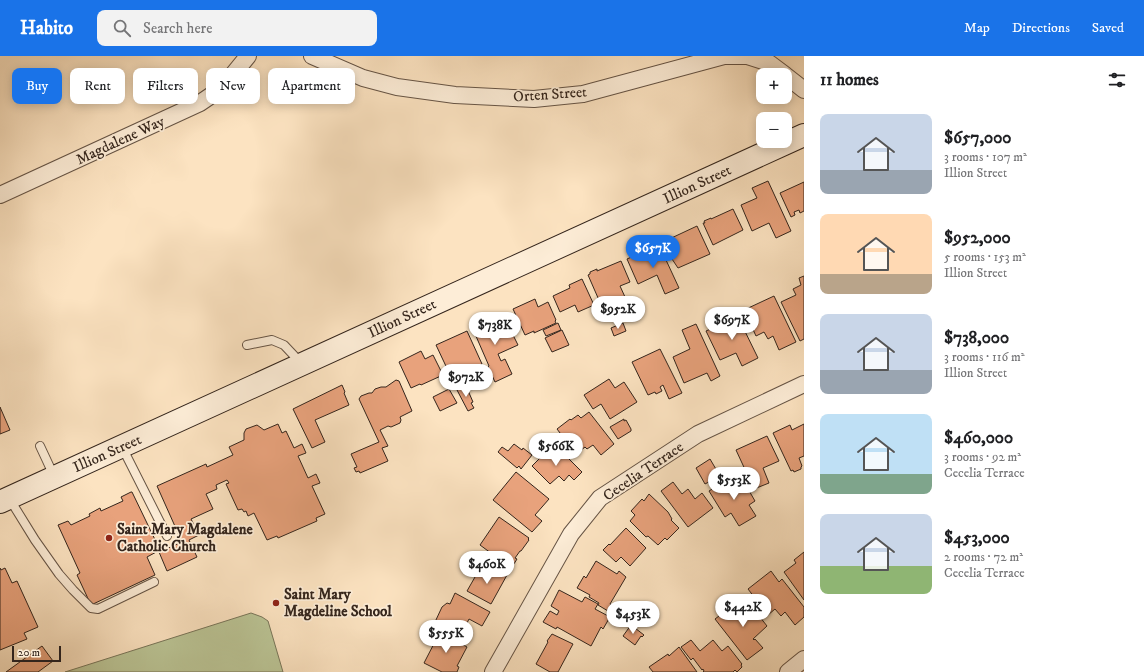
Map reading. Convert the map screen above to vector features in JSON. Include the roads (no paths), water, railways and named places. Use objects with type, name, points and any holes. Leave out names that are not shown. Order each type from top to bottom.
[{"type":"street","name":"Magdalene Way","points":[[0,195],[200,103],[222,88],[248,56]]},
{"type":"street","name":"Orten Street","points":[[312,56],[363,78],[398,87],[455,95],[534,99],[583,94],[724,56],[747,56],[769,63],[776,68]]},
{"type":"street","name":"Orten Street","points":[[792,81],[804,90]]},
{"type":"street","name":"Illion Street","points":[[4,500],[804,135]]},
{"type":"street","name":"Cecelia Terrace","points":[[493,672],[571,534],[600,498],[698,434],[804,384]]},
{"type":"street","points":[[788,672],[804,659]]},
{"type":"lane","points":[[247,345],[272,340],[284,345],[302,364]]},
{"type":"lane","points":[[40,446],[55,477]]},
{"type":"lane","points":[[122,447],[167,536]]},
{"type":"lane","points":[[4,500],[59,574],[91,608],[98,609],[154,582]]},
{"type":"place","name":"Saint Mary Magdalene Catholic Church","points":[[109,538]]},
{"type":"place","name":"Saint Mary Magdeline School","points":[[276,603]]}]
